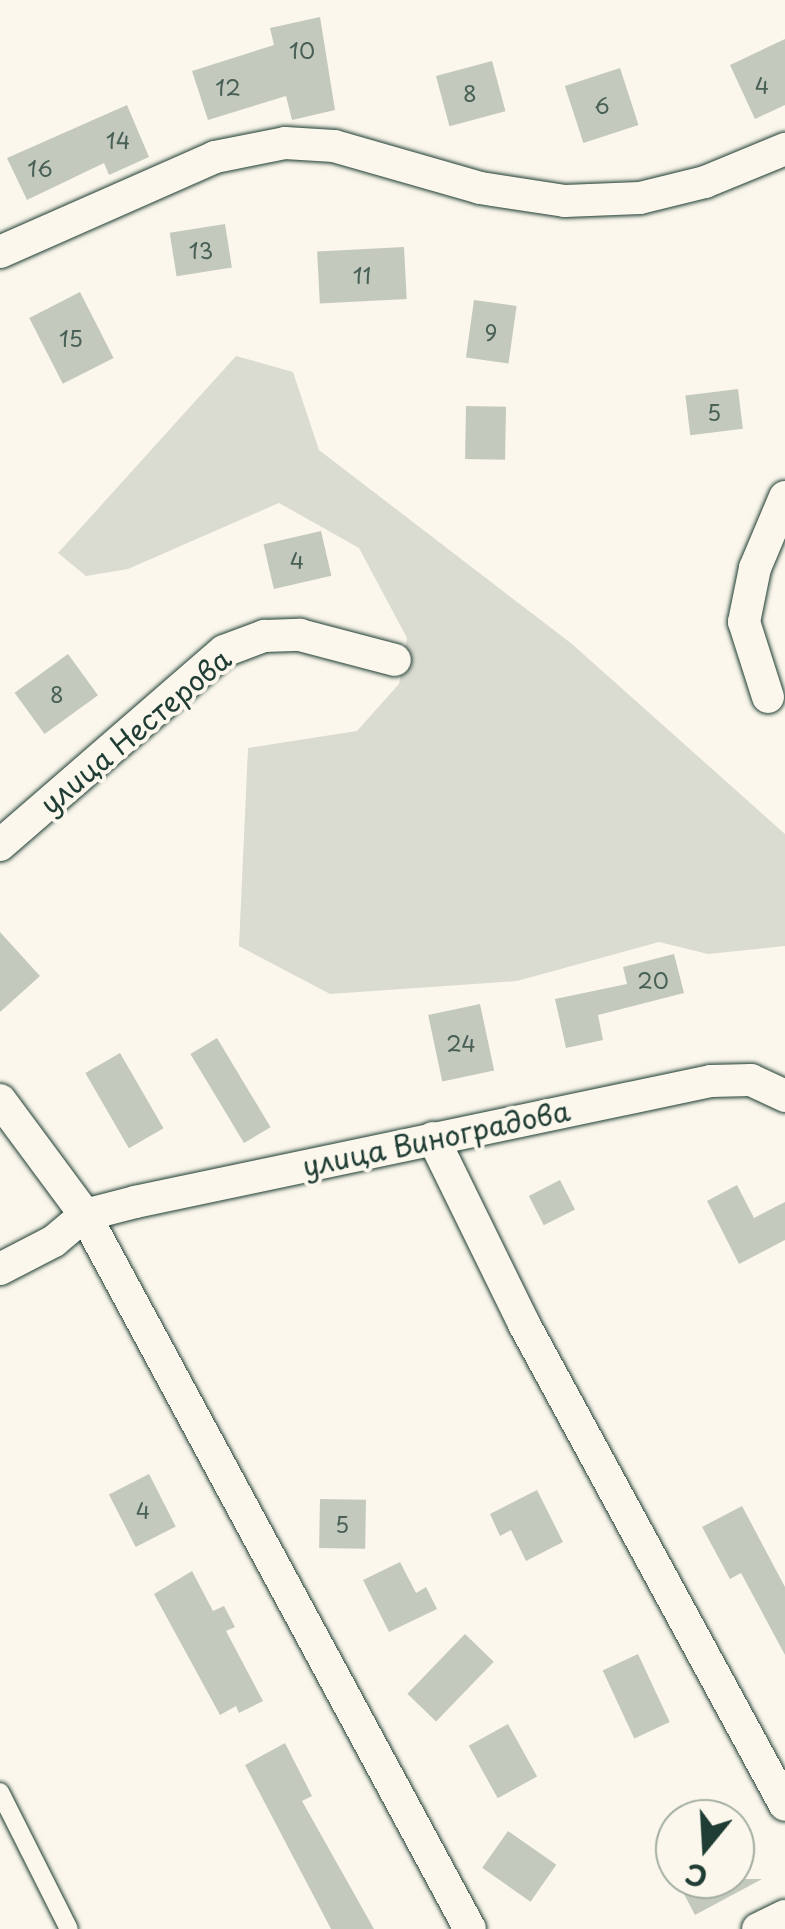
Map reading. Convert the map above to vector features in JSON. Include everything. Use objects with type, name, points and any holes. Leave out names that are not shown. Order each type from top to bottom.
[{"type":"street","points":[[0,252],[216,157],[285,143],[334,146],[480,188],[565,201],[640,198],[705,182],[785,149]]},
{"type":"street","points":[[768,697],[744,622],[754,568],[785,497]]},
{"type":"street","name":"улица Нестерова","points":[[0,845],[224,651],[264,636],[300,635],[395,660]]},
{"type":"street","name":"улица Виноградова","points":[[86,1215],[433,1138],[712,1082],[751,1080],[785,1096]]},
{"type":"street","points":[[0,1100],[86,1215],[470,1929]]},
{"type":"street","points":[[433,1138],[524,1324],[785,1805]]},
{"type":"street","points":[[0,1269],[54,1241],[86,1215]]},
{"type":"street","points":[[758,1929],[785,1916]]},
{"type":"lane","points":[[0,1792],[69,1929]]},
{"type":"shaded area","points":[[236,356],[293,372],[319,450],[572,644],[785,834],[785,946],[708,954],[659,942],[517,981],[330,994],[239,946],[248,748],[357,731],[399,684],[407,638],[359,548],[279,503],[128,569],[86,576],[58,553]]},
{"type":"building","points":[[320,17],[335,110],[292,120],[286,96],[208,120],[192,71],[274,45],[270,28]]},
{"type":"building","points":[[785,39],[785,105],[755,119],[730,65]]},
{"type":"building","points":[[492,61],[505,111],[449,126],[436,76]]},
{"type":"building","points":[[620,68],[639,125],[583,143],[565,86]]},
{"type":"building","points":[[127,105],[149,157],[109,175],[104,163],[27,200],[7,158]]},
{"type":"building","points":[[225,224],[232,267],[177,276],[170,233]]},
{"type":"building","points":[[404,247],[407,299],[320,303],[317,252]]},
{"type":"building","points":[[80,292],[114,358],[63,384],[29,318]]},
{"type":"building","points":[[474,300],[517,306],[509,363],[466,357]]},
{"type":"building","points":[[738,389],[743,429],[690,435],[685,395]]},
{"type":"building","points":[[466,406],[506,407],[505,460],[465,459]]},
{"type":"building","points":[[321,531],[331,576],[274,589],[264,544]]},
{"type":"building","points":[[68,654],[98,695],[45,734],[15,693]]},
{"type":"building","points":[[0,932],[40,976],[0,1012]]},
{"type":"building","points":[[674,954],[684,993],[598,1015],[603,1040],[566,1048],[555,999],[627,984],[623,967]]},
{"type":"building","points":[[480,1004],[494,1071],[442,1082],[428,1015]]},
{"type":"building","points":[[217,1038],[271,1127],[244,1143],[190,1054]]},
{"type":"building","points":[[120,1053],[164,1128],[129,1148],[85,1073]]},
{"type":"building","points":[[560,1180],[575,1209],[544,1225],[529,1196]]},
{"type":"building","points":[[737,1185],[754,1218],[785,1202],[785,1240],[739,1264],[707,1201]]},
{"type":"building","points":[[149,1474],[176,1527],[136,1547],[109,1494]]},
{"type":"building","points":[[537,1490],[563,1542],[526,1561],[511,1530],[500,1536],[490,1514]]},
{"type":"building","points":[[320,1499],[366,1500],[365,1549],[319,1548]]},
{"type":"building","points":[[742,1506],[785,1587],[785,1655],[741,1573],[730,1579],[702,1527]]},
{"type":"building","points":[[400,1562],[416,1593],[426,1587],[437,1609],[389,1632],[363,1580]]},
{"type":"building","points":[[192,1571],[213,1611],[224,1606],[235,1627],[226,1631],[263,1701],[239,1713],[236,1706],[220,1715],[154,1594]]},
{"type":"building","points":[[465,1634],[494,1662],[436,1721],[407,1694]]},
{"type":"building","points":[[638,1654],[670,1722],[634,1738],[603,1670]]},
{"type":"building","points":[[508,1724],[537,1776],[498,1798],[469,1746]]},
{"type":"building","points":[[285,1743],[312,1796],[302,1801],[374,1929],[331,1929],[245,1765]]},
{"type":"building","points":[[508,1831],[556,1865],[531,1902],[482,1868]]},
{"type":"building","points":[[687,1899],[725,1899],[695,1915]]}]
